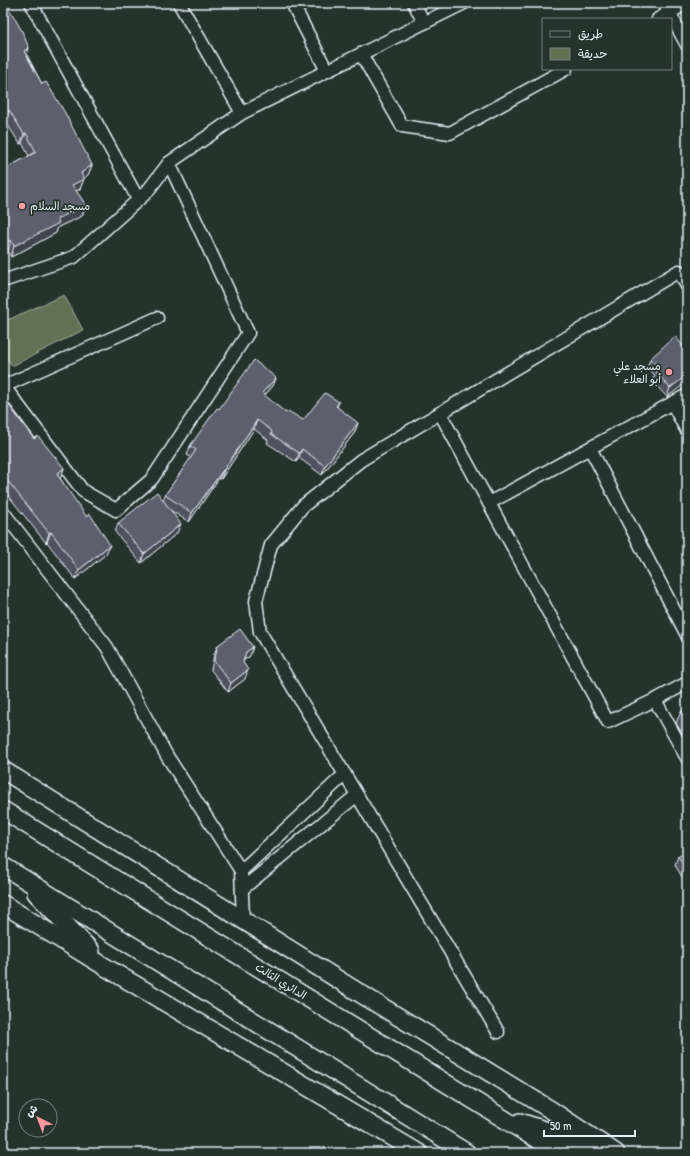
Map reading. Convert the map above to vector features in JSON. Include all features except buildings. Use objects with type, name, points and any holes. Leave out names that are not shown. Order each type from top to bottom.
[{"type":"highway","points":[[3,770],[551,1110],[616,1153]]},
{"type":"highway","name":"الدائري الثالث","points":[[3,810],[558,1153]]},
{"type":"highway","points":[[3,866],[467,1153]]},
{"type":"highway","points":[[21,877],[107,968]]},
{"type":"highway","points":[[3,904],[107,968],[419,1153]]},
{"type":"highway","points":[[494,1113],[554,1133],[595,1153]]},
{"type":"street","points":[[31,3],[138,199]]},
{"type":"street","points":[[179,3],[242,113]]},
{"type":"street","points":[[292,3],[327,71]]},
{"type":"street","points":[[414,3],[424,23]]},
{"type":"street","points":[[3,281],[74,256],[146,193],[169,163],[242,113],[464,3]]},
{"type":"street","points":[[659,18],[667,8],[687,3]]},
{"type":"street","points":[[667,8],[687,45]]},
{"type":"street","points":[[362,54],[402,126],[450,133],[564,70]]},
{"type":"street","points":[[157,318],[4,386],[83,491],[116,510],[152,479],[248,333],[169,163]]},
{"type":"street","points":[[498,1032],[260,632],[256,601],[271,545],[303,506],[361,460],[679,271],[687,286]]},
{"type":"street","points":[[489,503],[687,395]]},
{"type":"street","points":[[672,403],[687,431]]},
{"type":"street","points":[[440,413],[608,722],[655,700],[687,682]]},
{"type":"street","points":[[590,448],[687,635]]},
{"type":"street","points":[[3,512],[107,647],[167,756],[241,871],[243,920]]},
{"type":"street","points":[[655,700],[687,758]]},
{"type":"street","points":[[241,871],[345,774]]},
{"type":"street","points":[[242,889],[358,795]]},
{"type":"green space","points":[[64,295],[83,330],[12,366],[3,352],[3,322]]},
{"type":"place","name":"مسجد السلام","points":[[22,206]]},
{"type":"place","name":"مسجد علي أبو العلاء","points":[[669,372]]}]
